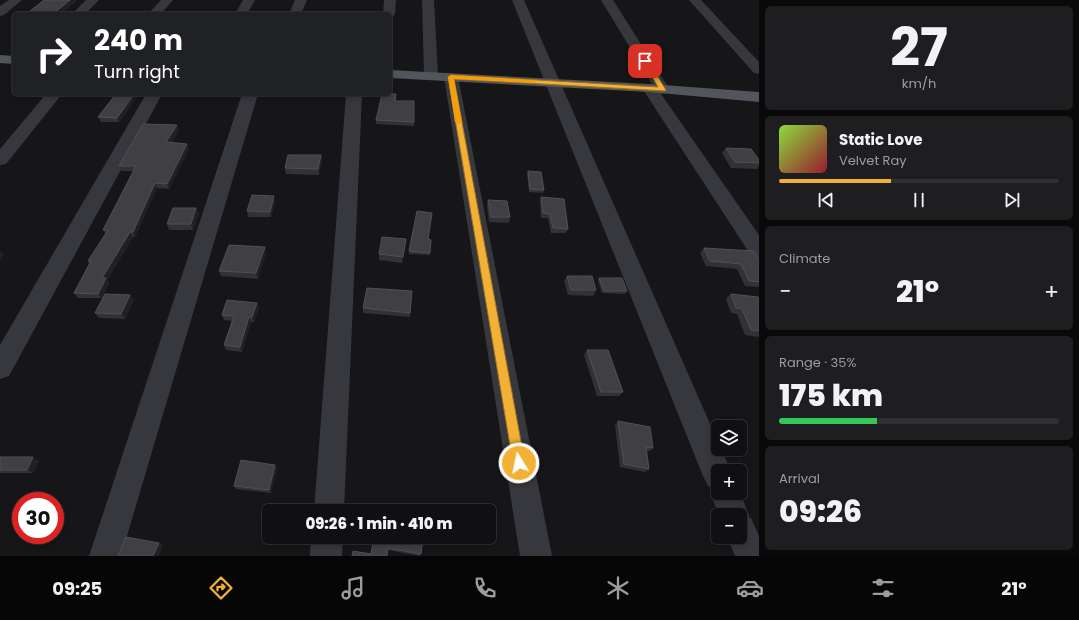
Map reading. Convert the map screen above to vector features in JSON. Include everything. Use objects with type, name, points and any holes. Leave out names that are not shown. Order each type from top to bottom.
[{"type":"main road","points":[[0,59],[12,60]]},
{"type":"main road","points":[[392,74],[656,89],[759,97]]},
{"type":"street","points":[[0,12],[16,0]]},
{"type":"street","points":[[80,12],[93,0]]},
{"type":"street","points":[[156,12],[167,0]]},
{"type":"street","points":[[242,12],[249,0]]},
{"type":"street","points":[[296,12],[301,0]]},
{"type":"street","points":[[388,12],[390,0]]},
{"type":"street","points":[[428,0],[441,76],[536,556]]},
{"type":"street","points":[[518,0],[713,464]]},
{"type":"street","points":[[607,0],[618,16],[656,89],[759,251]]},
{"type":"street","points":[[695,0],[759,70]]},
{"type":"street","points":[[0,160],[52,96]]},
{"type":"street","points":[[0,368],[153,96]]},
{"type":"street","points":[[105,556],[249,96]]},
{"type":"street","points":[[328,504],[354,96]]},
{"type":"street","points":[[326,556],[327,544]]},
{"type":"street","points":[[746,544],[751,556]]},
{"type":"building","points":[[44,0],[70,0],[55,12],[29,12]]},
{"type":"building","points":[[392,94],[396,94],[395,101],[414,101],[414,122],[376,120],[382,96],[392,96]]},
{"type":"building","points":[[114,96],[133,96],[117,118],[98,117]]},
{"type":"building","points":[[143,124],[177,125],[166,142],[187,144],[167,184],[155,183],[133,232],[130,232],[102,278],[106,278],[98,294],[74,293],[91,261],[88,261],[108,230],[103,230],[136,166],[119,166]]},
{"type":"building","points":[[726,148],[751,149],[759,160],[759,163],[735,162]]},
{"type":"building","points":[[288,155],[321,155],[318,169],[285,168]]},
{"type":"building","points":[[528,171],[541,172],[544,190],[530,189]]},
{"type":"building","points":[[252,195],[274,196],[270,212],[247,211]]},
{"type":"building","points":[[541,197],[564,199],[568,229],[553,228],[550,214],[543,213]]},
{"type":"building","points":[[488,200],[507,201],[510,217],[491,217]]},
{"type":"building","points":[[173,208],[196,208],[191,224],[167,224]]},
{"type":"building","points":[[417,211],[432,213],[428,239],[431,240],[430,253],[409,251]]},
{"type":"building","points":[[382,237],[406,239],[403,257],[379,254]]},
{"type":"building","points":[[229,245],[265,247],[256,273],[219,271]]},
{"type":"building","points":[[704,248],[754,251],[759,261],[759,282],[749,281],[741,264],[710,261]]},
{"type":"building","points":[[567,276],[592,276],[596,290],[571,290]]},
{"type":"building","points":[[599,278],[622,278],[627,291],[604,291]]},
{"type":"building","points":[[367,288],[412,291],[410,313],[363,308]]},
{"type":"building","points":[[105,294],[130,295],[121,314],[95,313]]},
{"type":"building","points":[[731,294],[758,297],[759,331],[751,330],[742,309],[736,308]]},
{"type":"building","points":[[227,300],[257,303],[252,317],[249,317],[240,347],[224,345],[234,316],[222,315]]},
{"type":"building","points":[[587,350],[608,350],[623,392],[601,392]]},
{"type":"building","points":[[618,421],[650,427],[653,448],[646,447],[649,469],[624,464]]},
{"type":"building","points":[[0,457],[33,457],[27,470],[0,470]]},
{"type":"building","points":[[241,460],[275,465],[269,490],[234,486]]},
{"type":"building","points":[[126,537],[159,543],[153,556],[118,556]]},
{"type":"building","points":[[373,544],[422,544],[421,554],[388,548],[387,556],[352,556],[353,551],[371,554]]},
{"type":"slow traffic","points":[[459,122],[451,77],[533,82]]},
{"type":"route","points":[[519,463],[451,77],[662,90],[645,61]]}]
